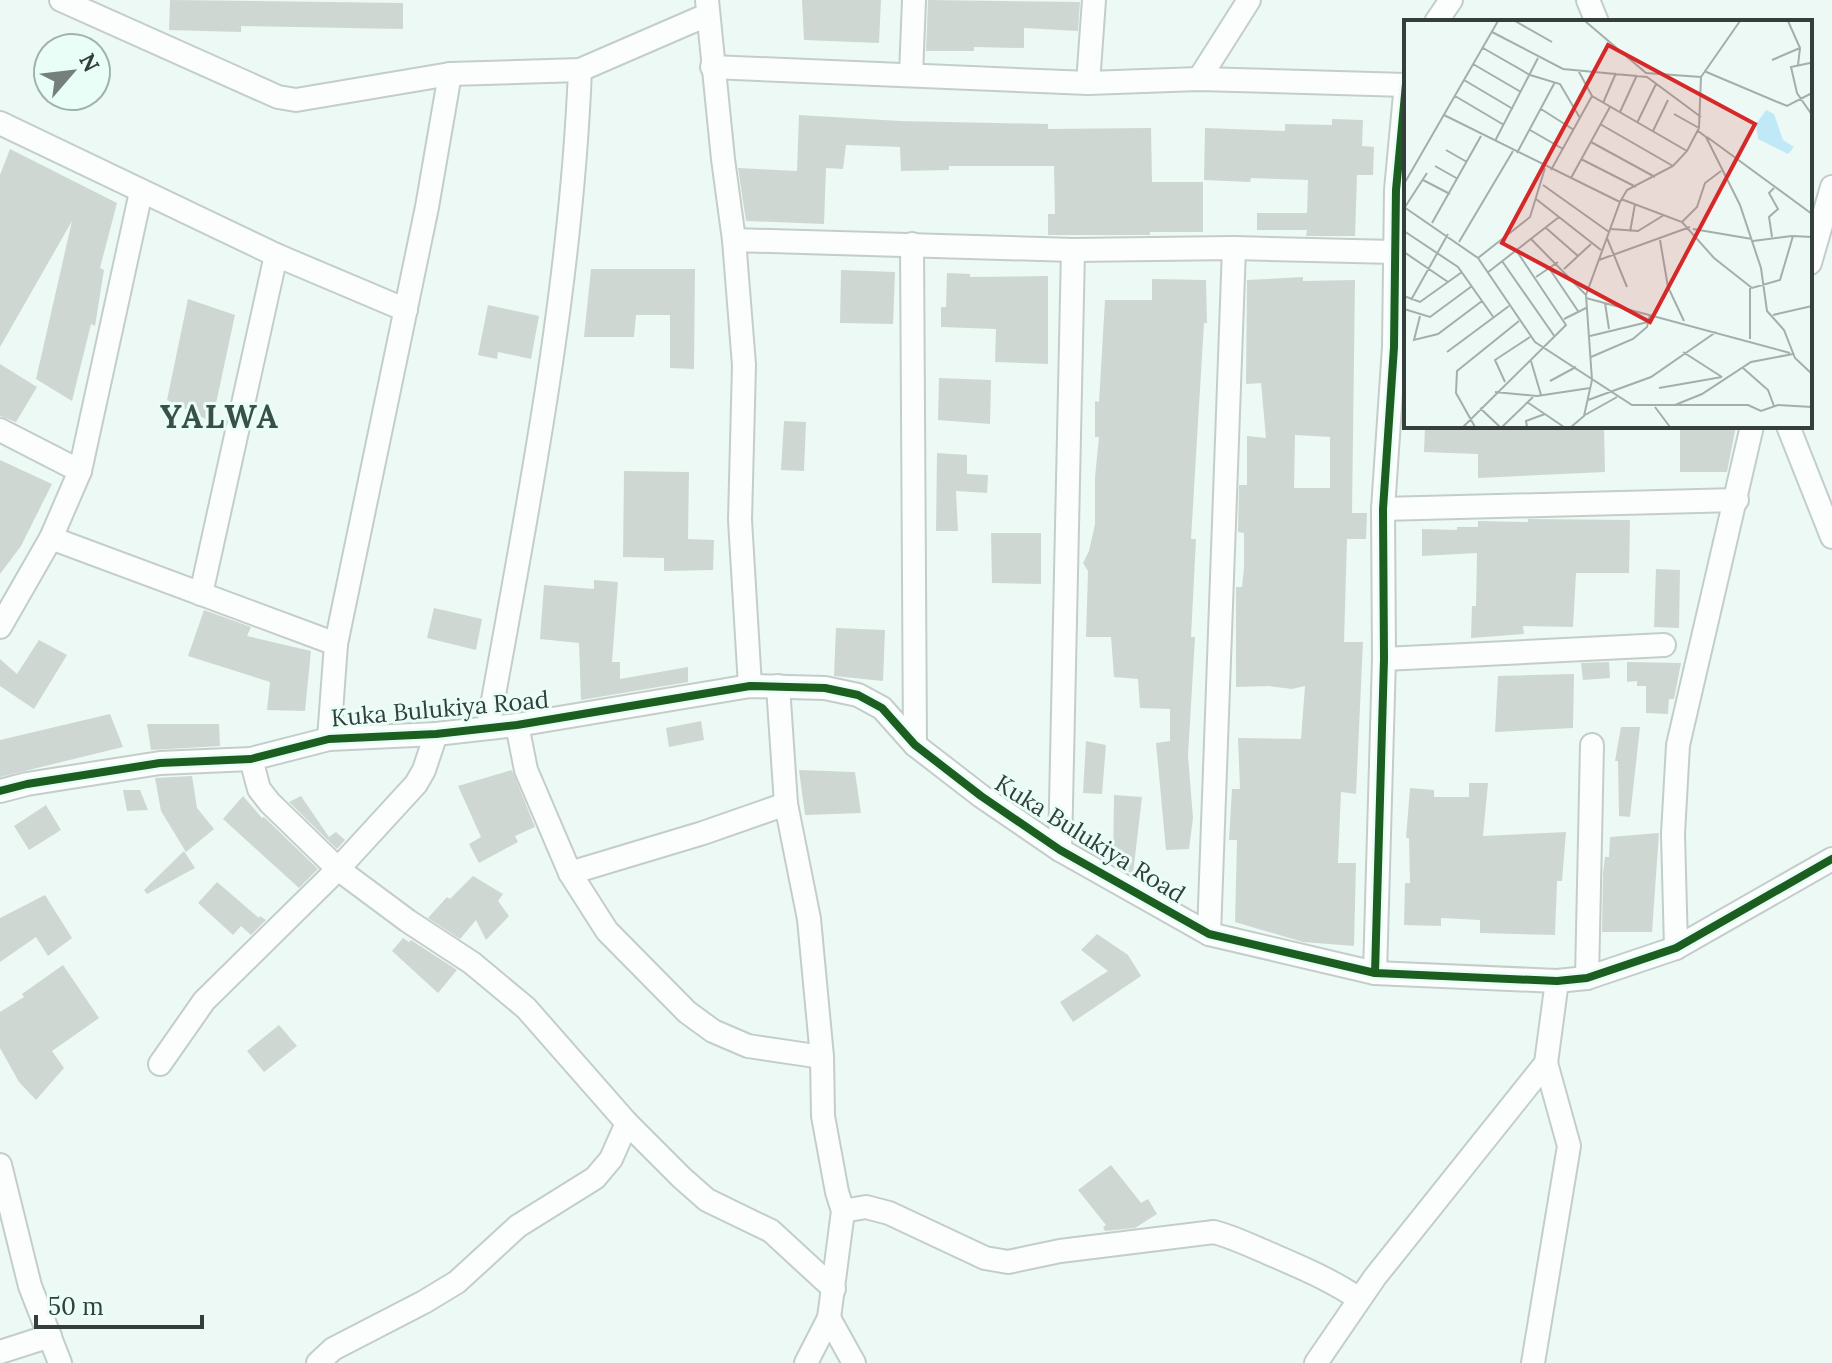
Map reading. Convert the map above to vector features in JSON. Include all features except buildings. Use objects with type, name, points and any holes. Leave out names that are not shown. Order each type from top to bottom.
[{"type":"street","points":[[61,0],[278,97],[296,100],[450,74],[580,70],[707,8],[734,240],[744,365],[740,520],[750,686]]},
{"type":"street","points":[[911,75],[914,0]]},
{"type":"street","points":[[1088,83],[1094,0]]},
{"type":"street","points":[[1199,79],[1249,0]]},
{"type":"street","points":[[1437,20],[1451,0]]},
{"type":"street","points":[[1588,0],[1596,20]]},
{"type":"street","points":[[712,67],[1088,83],[1199,79],[1404,85]]},
{"type":"street","points":[[488,728],[546,405],[571,219],[580,70]]},
{"type":"street","points":[[329,739],[336,644],[406,310],[450,74]]},
{"type":"street","points":[[1,126],[276,255],[406,310]]},
{"type":"street","points":[[1375,973],[1384,659],[1383,509],[1400,347],[1394,252],[1404,127]]},
{"type":"street","points":[[1812,256],[1832,187]]},
{"type":"street","points":[[0,627],[51,538],[80,471],[141,192]]},
{"type":"street","points":[[734,240],[1073,250],[1234,248],[1394,252]]},
{"type":"street","points":[[912,244],[915,745]]},
{"type":"street","points":[[1209,934],[1234,248]]},
{"type":"street","points":[[1060,850],[1073,250]]},
{"type":"street","points":[[201,594],[276,255]]},
{"type":"street","points":[[1676,948],[1673,834],[1678,745],[1752,428]]},
{"type":"street","points":[[1789,428],[1832,537]]},
{"type":"street","points":[[0,430],[80,471]]},
{"type":"street","points":[[1383,509],[1737,500]]},
{"type":"street","points":[[51,538],[336,644]]},
{"type":"street","points":[[1384,659],[1664,645]]},
{"type":"street","name":"Kuka Bulukiya Road","points":[[0,791],[160,763],[251,759],[329,739],[436,734],[517,725],[750,686],[778,686],[825,688],[858,695],[882,708],[915,745],[981,796],[1060,850],[1209,934],[1375,973],[1557,981],[1587,978],[1676,948],[1832,859]]},
{"type":"street","points":[[778,686],[786,804],[809,919],[822,1057],[823,1116],[843,1211],[829,1318],[806,1363]]},
{"type":"street","points":[[517,725],[526,770],[570,873],[607,931],[687,1012],[704,1025],[748,1046],[822,1057]]},
{"type":"street","points":[[160,1064],[204,1001],[338,869],[416,784],[436,734]]},
{"type":"street","points":[[1587,978],[1592,745]]},
{"type":"street","points":[[251,759],[259,789],[270,803],[338,869],[472,963],[526,1008],[627,1123],[707,1200],[771,1231],[834,1289]]},
{"type":"street","points":[[570,873],[786,804]]},
{"type":"street","points":[[1533,1363],[1569,1146],[1546,1063],[1557,981]]},
{"type":"street","points":[[1316,1363],[1359,1299],[1546,1063]]},
{"type":"street","points":[[318,1363],[333,1349],[457,1282],[518,1226],[595,1178],[611,1159],[627,1123]]},
{"type":"street","points":[[0,1165],[30,1286],[60,1363]]},
{"type":"street","points":[[843,1211],[866,1207],[889,1213],[985,1258],[1008,1262],[1060,1251],[1214,1232],[1235,1237],[1303,1267],[1338,1284],[1359,1299]]},
{"type":"street","points":[[829,1318],[854,1363]]},
{"type":"street","points":[[0,1352],[50,1336]]},
{"type":"cycle path","points":[[1375,973],[1384,659],[1383,509],[1394,347],[1396,190],[1404,105]]},
{"type":"cycle path","points":[[0,791],[160,763],[251,759],[329,739],[436,734],[517,725],[750,686],[825,688],[858,695],[882,708],[915,745],[981,796],[1060,850],[1209,934],[1375,973],[1557,981],[1587,978],[1676,948],[1832,859]]},
{"type":"district","name":"YALWA","points":[[220,417]]}]
